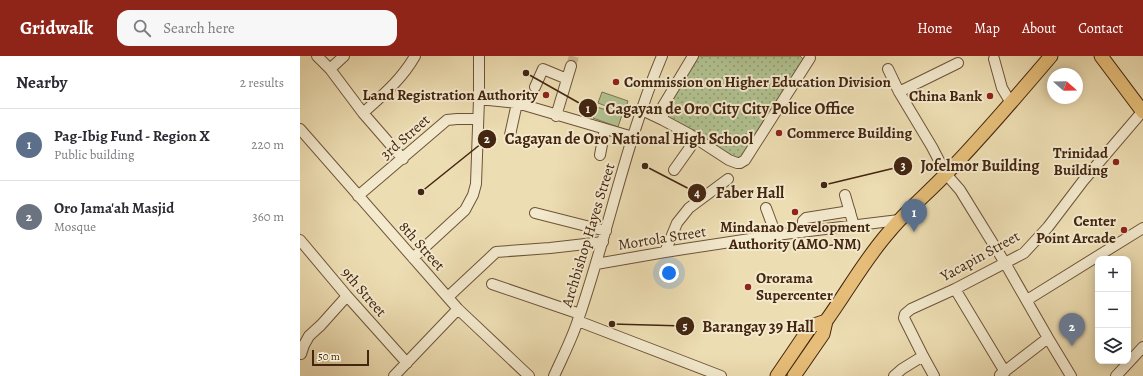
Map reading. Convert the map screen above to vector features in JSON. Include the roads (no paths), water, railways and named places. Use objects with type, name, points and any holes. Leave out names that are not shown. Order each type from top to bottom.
[{"type":"main road","points":[[794,376],[823,334],[826,321],[874,251],[899,220],[946,174],[1011,103],[1051,56]]},
{"type":"main road","points":[[1101,56],[1143,112]]},
{"type":"main road","points":[[778,376],[811,326],[826,321]]},
{"type":"street","points":[[317,56],[330,69],[363,113],[403,159]]},
{"type":"street","points":[[330,69],[344,56]]},
{"type":"street","points":[[363,113],[393,86],[403,75],[415,56]]},
{"type":"street","points":[[413,258],[465,210],[471,199],[476,184],[479,56]]},
{"type":"street","name":"Archbishop Hayes Street","points":[[554,376],[579,317],[603,242],[632,137],[662,56]]},
{"type":"street","points":[[663,120],[663,106],[693,56]]},
{"type":"street","points":[[642,110],[689,134],[729,160],[740,163],[745,160],[810,57]]},
{"type":"street","points":[[994,59],[1002,88],[1011,103]]},
{"type":"street","points":[[899,92],[958,62]]},
{"type":"street","points":[[556,116],[571,66]]},
{"type":"street","points":[[535,87],[543,69],[566,79]]},
{"type":"street","points":[[888,69],[899,92],[932,147],[946,174],[960,190],[1005,263],[1071,376]]},
{"type":"street","points":[[479,99],[517,104],[632,137]]},
{"type":"street","points":[[510,135],[517,104]]},
{"type":"street","name":"Yacapin Street","points":[[923,356],[904,318],[905,314],[911,309],[955,289],[1024,254],[1048,227],[1083,181],[1143,112]]},
{"type":"street","name":"3rd Street","points":[[358,196],[403,159],[446,120],[478,119]]},
{"type":"street","name":"8th Street","points":[[300,129],[458,309],[529,376]]},
{"type":"street","points":[[600,155],[604,129]]},
{"type":"street","points":[[674,170],[696,139]]},
{"type":"street","points":[[665,252],[677,223],[689,208],[728,179]]},
{"type":"street","points":[[845,195],[854,226]]},
{"type":"street","points":[[766,208],[776,235]]},
{"type":"street","points":[[803,232],[803,221],[806,218],[850,211]]},
{"type":"street","points":[[535,213],[606,231]]},
{"type":"street","name":"Mortola Street","points":[[596,264],[776,235],[899,220]]},
{"type":"street","points":[[1027,300],[1143,228]]},
{"type":"street","name":"9th Street","points":[[300,240],[406,363]]},
{"type":"street","points":[[448,297],[496,252],[603,242]]},
{"type":"street","points":[[492,284],[579,317],[721,376]]},
{"type":"street","points":[[955,289],[1002,374],[1048,338]]},
{"type":"street","points":[[301,354],[309,336],[347,296]]},
{"type":"street","points":[[394,376],[458,309]]},
{"type":"street","points":[[1116,376],[1143,347]]},
{"type":"street","points":[[894,376],[902,369],[923,356],[934,376]]},
{"type":"tunnel","points":[[571,66],[574,56]]},
{"type":"place","name":"Cagayan de Oro City City Police Office","points":[[526,73]]},
{"type":"place","name":"Commission on Higher Education Division","points":[[616,82]]},
{"type":"place","name":"Land Registration Authority","points":[[546,95]]},
{"type":"place","name":"China Bank","points":[[990,96]]},
{"type":"place","name":"Commerce Building","points":[[779,133]]},
{"type":"place","name":"Trinidad Building","points":[[1116,162]]},
{"type":"place","name":"Faber Hall","points":[[645,166]]},
{"type":"place","name":"Jofelmor Building","points":[[824,185]]},
{"type":"place","name":"Cagayan de Oro National High School","points":[[421,192]]},
{"type":"place","name":"Mindanao Development Authority (AMO-NM)","points":[[795,212]]},
{"type":"place","name":"Center Point Arcade","points":[[1124,230]]},
{"type":"place","name":"Pag-Ibig Fund - Region X","points":[[914,232]]},
{"type":"place","name":"Ororama Supercenter","points":[[748,287]]},
{"type":"place","name":"Barangay 39 Hall","points":[[612,324]]},
{"type":"place","name":"Oro Jama'ah Masjid","points":[[1072,346]]}]
